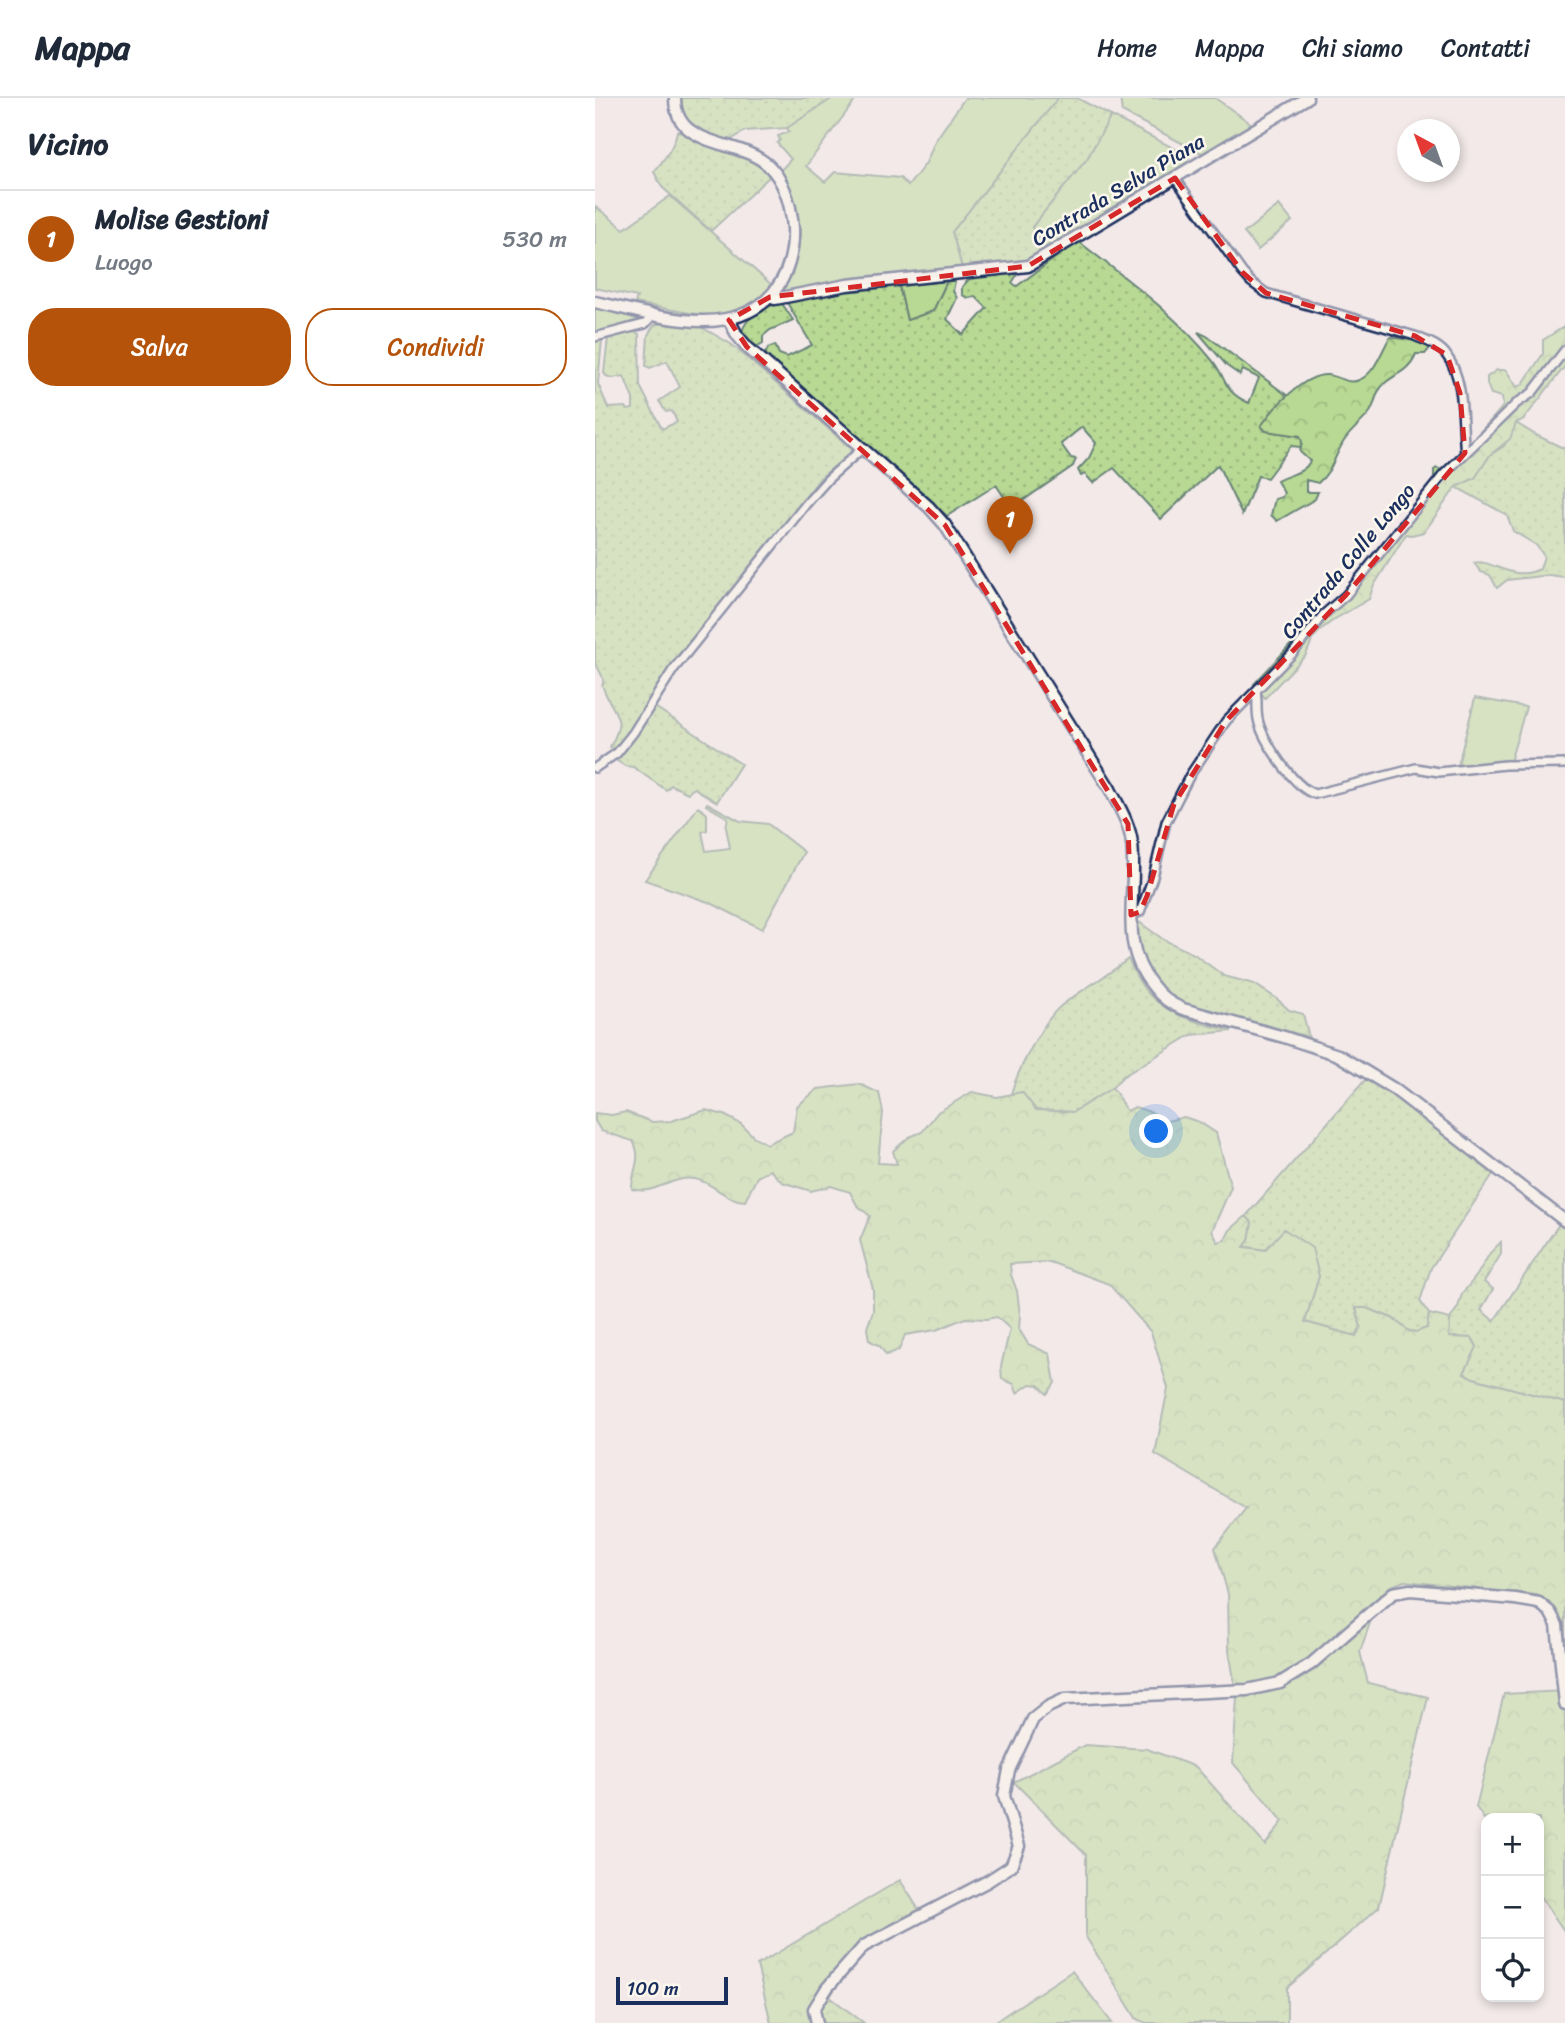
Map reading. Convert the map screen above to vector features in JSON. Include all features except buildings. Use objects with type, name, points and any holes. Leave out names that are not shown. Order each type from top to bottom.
[{"type":"main road","points":[[595,302],[705,322],[729,320],[754,309],[770,297],[783,276],[793,244],[791,211],[776,174],[766,163],[745,150],[698,136],[687,129],[675,109],[675,98]]},
{"type":"main road","name":"Contrada Selva Piana","points":[[770,297],[775,299],[846,285],[1028,266],[1307,98]]},
{"type":"main road","points":[[729,320],[747,347],[946,525],[1128,824],[1131,835],[1133,952],[1149,982],[1164,999],[1183,1009],[1338,1055],[1394,1089],[1565,1222]]},
{"type":"main road","points":[[817,2023],[814,2009],[827,1988],[864,1946],[988,1881],[1011,1866],[1019,1846],[1004,1796],[1009,1770],[1033,1719],[1048,1707],[1066,1699],[1247,1690],[1280,1683],[1311,1664],[1393,1593],[1410,1590],[1539,1603],[1550,1612],[1557,1625],[1565,1704]]},
{"type":"street","points":[[1175,178],[1242,272],[1266,293],[1415,337],[1433,344],[1447,355],[1460,393],[1465,453]]},
{"type":"street","points":[[595,337],[645,324],[654,314]]},
{"type":"street","name":"Contrada Colle Longo","points":[[1131,915],[1140,912],[1143,907],[1165,822],[1182,789],[1226,721],[1292,654],[1322,615],[1346,595],[1444,474],[1517,403],[1532,393],[1565,350]]},
{"type":"street","points":[[595,768],[617,753],[633,733],[673,670],[806,504],[828,479],[863,448]]},
{"type":"street","points":[[1256,691],[1261,730],[1277,757],[1298,783],[1307,792],[1315,794],[1416,768],[1439,772],[1505,765],[1565,764]]},
{"type":"highlighted area","points":[[1175,178],[1242,272],[1266,293],[1415,336],[1447,355],[1460,393],[1465,453],[1346,595],[1226,721],[1174,804],[1147,896],[1140,912],[1131,915],[1128,824],[945,525],[747,347],[729,320],[770,297],[1028,266]]},
{"type":"green space","points":[[680,98],[833,98],[787,128],[745,131],[731,140],[696,129],[686,117]]},
{"type":"green space","points":[[833,98],[857,98],[806,166],[825,182],[835,172],[900,178],[908,186],[926,163],[935,141],[965,98],[1058,98],[952,232],[962,268],[847,280],[782,293],[795,259],[800,232],[795,204],[780,171],[791,159],[777,143],[780,140],[778,136],[789,132],[787,128]]},
{"type":"green space","points":[[1058,98],[1077,98],[1111,116],[1087,159],[1032,227],[1048,251],[1016,263],[962,268],[952,232]]},
{"type":"green space","points":[[1120,98],[1215,98],[1253,125],[1203,154],[1122,112]]},
{"type":"green space","points":[[1111,116],[1189,156],[1188,163],[1047,249],[1032,227],[1087,159]]},
{"type":"green space","points":[[677,131],[702,143],[749,157],[764,168],[769,177],[711,231],[662,187],[654,172],[671,148]]},
{"type":"green space","points":[[670,196],[773,286],[748,307],[717,318],[635,303],[637,297],[595,288],[595,206],[624,229]]},
{"type":"green space","points":[[1279,205],[1292,221],[1258,250],[1244,233]]},
{"type":"green space","points":[[1078,241],[1182,327],[1212,360],[1226,384],[1240,399],[1249,403],[1259,378],[1243,370],[1240,375],[1227,366],[1198,332],[1288,396],[1269,415],[1266,431],[1300,436],[1303,442],[1300,447],[1291,446],[1267,478],[1258,476],[1242,515],[1218,465],[1161,519],[1114,468],[1093,483],[1085,474],[1081,476],[1078,470],[1089,458],[1096,443],[1082,427],[1061,444],[1071,458],[1076,459],[1073,466],[1012,508],[996,485],[947,516],[765,354],[768,348],[775,345],[779,354],[787,357],[812,345],[786,301],[848,289],[899,285],[907,320],[933,311],[947,281],[955,281],[953,291],[957,298],[947,319],[963,335],[987,308],[975,296],[968,298],[962,295],[962,287],[970,278],[1018,273],[1012,283],[1017,286]]},
{"type":"green space","points":[[947,281],[933,311],[907,320],[899,285]]},
{"type":"green space","points":[[781,302],[793,320],[770,330],[763,336],[763,343],[756,347],[742,332],[744,326],[757,312]]},
{"type":"green space","points":[[595,305],[641,314],[643,318],[595,334]]},
{"type":"green space","points":[[666,322],[701,327],[731,344],[854,451],[820,478],[677,657],[649,703],[741,764],[717,802],[694,788],[688,793],[671,785],[666,790],[633,767],[625,766],[614,759],[620,754],[610,747],[618,729],[618,722],[595,663],[595,340],[602,339],[598,384],[608,408],[626,407],[628,410],[633,409],[633,399],[624,376],[612,378],[604,373],[608,338],[633,331],[639,334],[640,386],[662,429],[677,422],[672,411],[666,412],[659,401],[680,387],[667,361],[650,368],[646,366],[648,335],[654,325]]},
{"type":"green space","points":[[1565,326],[1565,366],[1524,419],[1516,423],[1510,439],[1490,455],[1475,478],[1456,487],[1424,532],[1406,534],[1373,587],[1369,599],[1323,628],[1313,638],[1306,655],[1265,698],[1254,684],[1323,610],[1347,589],[1434,480],[1434,470],[1437,468],[1443,471],[1503,406],[1502,397],[1491,394],[1487,377],[1497,370],[1506,370],[1517,387],[1522,385],[1543,354],[1543,340]]},
{"type":"green space","points":[[1390,337],[1417,341],[1431,347],[1425,354],[1416,354],[1408,367],[1382,386],[1370,412],[1347,437],[1323,478],[1318,483],[1306,480],[1306,492],[1318,492],[1315,499],[1277,521],[1271,515],[1275,499],[1282,497],[1284,493],[1277,481],[1300,471],[1310,461],[1300,452],[1300,436],[1266,431],[1261,426],[1281,401],[1310,380],[1328,375],[1351,381],[1365,377],[1374,367]]},
{"type":"green space","points":[[1516,423],[1565,449],[1565,577],[1549,575],[1507,580],[1497,588],[1490,575],[1481,572],[1474,563],[1481,562],[1511,572],[1530,573],[1540,569],[1544,556],[1536,545],[1513,531],[1507,515],[1456,487],[1475,478],[1490,455],[1504,446]]},
{"type":"green space","points":[[1475,698],[1526,707],[1510,762],[1458,765]]},
{"type":"green space","points":[[707,803],[740,821],[768,824],[804,852],[762,929],[711,903],[645,880],[698,807],[707,814],[707,830],[702,832],[706,851],[730,848],[726,827],[728,818],[706,805]]},
{"type":"green space","points":[[1139,922],[1164,940],[1194,954],[1224,976],[1254,984],[1289,1010],[1303,1014],[1309,1037],[1195,1008],[1168,995],[1154,980],[1144,962],[1139,943]]},
{"type":"green space","points":[[1128,959],[1141,984],[1159,1003],[1182,1016],[1232,1031],[1191,1035],[1122,1077],[1112,1088],[1073,1112],[1036,1110],[1022,1092],[1011,1094],[1032,1047],[1055,1012]]},
{"type":"green space","points":[[1366,1079],[1378,1084],[1405,1104],[1493,1174],[1431,1268],[1420,1301],[1429,1314],[1427,1328],[1416,1332],[1409,1331],[1392,1318],[1366,1308],[1356,1309],[1361,1327],[1356,1336],[1305,1322],[1319,1276],[1265,1250],[1243,1246],[1249,1240],[1252,1222],[1246,1216]]},
{"type":"green space","points":[[859,1084],[879,1093],[883,1112],[878,1163],[897,1164],[893,1151],[909,1137],[922,1132],[938,1112],[972,1092],[997,1097],[1022,1092],[1036,1110],[1073,1112],[1112,1088],[1127,1111],[1135,1107],[1153,1113],[1163,1122],[1184,1117],[1199,1122],[1216,1133],[1231,1187],[1212,1231],[1218,1242],[1225,1240],[1230,1230],[1246,1216],[1252,1222],[1249,1240],[1244,1247],[1265,1250],[1284,1229],[1312,1248],[1319,1276],[1305,1322],[1356,1336],[1361,1327],[1356,1308],[1366,1308],[1392,1318],[1409,1331],[1416,1332],[1427,1328],[1429,1314],[1450,1319],[1449,1337],[1472,1338],[1477,1347],[1464,1373],[1473,1378],[1565,1403],[1565,1651],[1562,1623],[1555,1609],[1537,1595],[1404,1581],[1389,1587],[1371,1620],[1360,1652],[1368,1683],[1428,1697],[1379,1907],[1287,1988],[1287,2023],[1146,2023],[1136,2018],[1086,1937],[1086,1855],[1014,1782],[1085,1745],[1147,1749],[1196,1767],[1265,1845],[1283,1821],[1233,1763],[1237,1697],[1229,1650],[1228,1594],[1215,1548],[1246,1508],[1155,1454],[1168,1388],[1151,1332],[1109,1284],[1050,1262],[1010,1264],[1017,1291],[1019,1329],[1028,1344],[1050,1354],[1055,1383],[1047,1394],[1039,1385],[1030,1384],[1017,1393],[1014,1384],[1002,1379],[1001,1366],[1010,1329],[997,1317],[965,1318],[936,1330],[905,1335],[899,1350],[886,1355],[880,1346],[869,1340],[867,1328],[873,1311],[873,1289],[860,1240],[870,1216],[857,1205],[850,1192],[831,1186],[811,1191],[782,1182],[770,1170],[757,1177],[745,1201],[730,1197],[695,1179],[678,1180],[649,1190],[632,1189],[637,1159],[633,1141],[601,1131],[595,1121],[595,1113],[612,1115],[626,1112],[652,1122],[671,1121],[706,1110],[741,1124],[753,1136],[767,1144],[793,1132],[797,1106],[818,1089]]},
{"type":"green space","points":[[1559,1224],[1565,1229],[1565,1403],[1473,1378],[1464,1373],[1477,1346],[1472,1338],[1449,1337],[1450,1319],[1462,1294],[1490,1253],[1501,1242],[1501,1254],[1484,1282],[1493,1289],[1481,1310],[1494,1321]]},
{"type":"green space","points":[[1565,1691],[1565,1932],[1544,1902],[1544,1813],[1481,1814],[1476,1807],[1504,1694]]},
{"type":"green space","points":[[900,1880],[919,1910],[860,1942],[830,1997],[864,2023],[771,2023],[757,1965]]},
{"type":"green space","points":[[1072,1971],[1112,2023],[993,2023]]},
{"type":"place","name":"Molise Gestioni","points":[[1010,554]]}]
